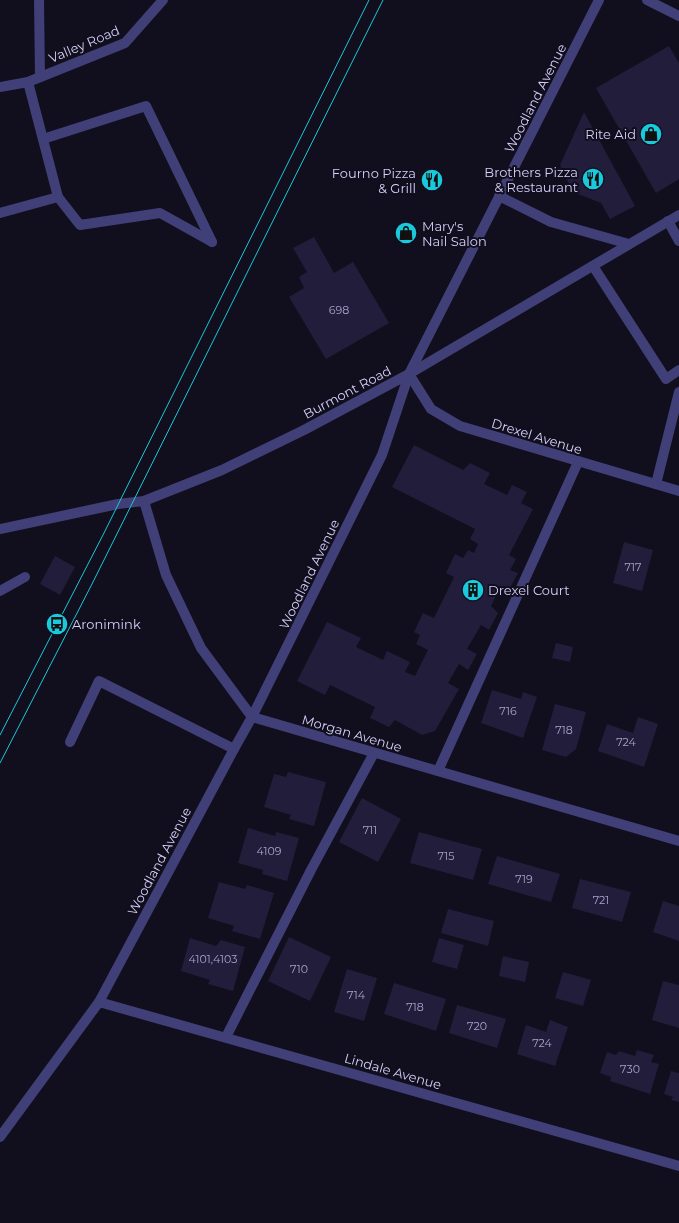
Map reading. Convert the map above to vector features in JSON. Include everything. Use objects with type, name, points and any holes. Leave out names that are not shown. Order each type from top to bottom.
[{"type":"street","points":[[39,0],[40,77]]},
{"type":"street","name":"Valley Road","points":[[0,88],[28,82],[125,43],[163,0]]},
{"type":"street","name":"Woodland Avenue","points":[[0,1137],[99,1002],[252,717],[382,455],[409,374],[599,0]]},
{"type":"street","points":[[647,0],[679,16]]},
{"type":"street","points":[[28,82],[58,197],[80,225],[160,213],[212,242],[146,106],[43,139]]},
{"type":"street","points":[[499,196],[551,222],[629,244]]},
{"type":"street","points":[[0,212],[58,197]]},
{"type":"street","name":"Burmont Road","points":[[0,528],[118,504],[144,501],[222,470],[304,430],[409,374],[679,215]]},
{"type":"street","points":[[668,221],[679,241]]},
{"type":"street","points":[[592,266],[666,380],[679,370]]},
{"type":"street","name":"Drexel Avenue","points":[[409,374],[431,409],[460,426],[679,491]]},
{"type":"street","points":[[656,484],[679,392]]},
{"type":"street","points":[[438,771],[578,462]]},
{"type":"street","points":[[144,501],[166,575],[201,648],[252,717]]},
{"type":"street","points":[[0,591],[25,577]]},
{"type":"street","points":[[70,742],[99,681],[234,749]]},
{"type":"street","name":"Morgan Avenue","points":[[252,717],[679,841]]},
{"type":"street","points":[[226,1037],[311,870],[374,752]]},
{"type":"street","name":"Lindale Avenue","points":[[99,1002],[679,1166]]},
{"type":"building","name":"Rite Aid","points":[[669,46],[679,63],[679,179],[656,193],[596,88]]},
{"type":"building","name":"Brothers Pizza & Restaurant","points":[[584,112],[635,206],[610,219],[601,203],[573,192],[560,165]]},
{"type":"building","points":[[314,237],[334,273],[353,262],[389,323],[326,359],[289,297],[304,288],[299,277],[307,272],[293,248]]},
{"type":"building","name":"Drexel Court","points":[[414,445],[463,470],[470,463],[490,473],[484,484],[507,495],[512,485],[527,492],[521,503],[533,509],[509,555],[516,559],[510,570],[518,573],[508,592],[500,588],[491,606],[498,613],[489,630],[481,625],[467,649],[477,654],[468,670],[459,664],[448,683],[459,689],[435,731],[422,735],[395,720],[389,727],[370,718],[375,707],[330,685],[325,695],[297,681],[327,622],[361,638],[356,647],[383,660],[387,651],[410,662],[405,672],[415,676],[428,650],[416,644],[420,635],[414,632],[423,613],[434,618],[454,577],[446,573],[455,554],[463,558],[468,550],[474,553],[478,544],[470,539],[475,529],[392,487]]},
{"type":"building","points":[[624,542],[653,550],[642,591],[613,583]]},
{"type":"building","points":[[55,556],[75,567],[60,595],[40,584]]},
{"type":"building","points":[[556,643],[573,647],[570,662],[552,658]]},
{"type":"building","points":[[492,690],[521,699],[523,692],[537,697],[523,738],[481,723]]},
{"type":"building","points":[[555,704],[586,712],[576,749],[566,757],[542,750]]},
{"type":"building","points":[[638,717],[658,724],[644,767],[598,751],[607,724],[633,733]]},
{"type":"building","points":[[288,772],[326,782],[314,826],[289,819],[291,815],[264,807],[274,774],[286,777]]},
{"type":"building","points":[[362,798],[401,819],[378,862],[339,842]]},
{"type":"building","points":[[248,828],[275,836],[276,832],[299,838],[287,881],[262,874],[263,870],[238,863]]},
{"type":"building","points":[[419,832],[482,849],[473,880],[410,863]]},
{"type":"building","points":[[497,856],[560,874],[551,902],[488,884]]},
{"type":"building","points":[[580,879],[631,892],[622,922],[572,908]]},
{"type":"building","points":[[219,882],[245,889],[247,885],[274,893],[260,939],[232,931],[234,926],[208,918]]},
{"type":"building","points":[[663,901],[679,906],[679,941],[653,932]]},
{"type":"building","points":[[448,909],[494,921],[488,946],[441,933]]},
{"type":"building","points":[[289,937],[331,957],[310,1001],[268,981]]},
{"type":"building","points":[[190,938],[216,946],[221,940],[245,947],[233,991],[208,984],[210,980],[181,971]]},
{"type":"building","points":[[439,938],[464,945],[457,969],[432,962]]},
{"type":"building","points":[[503,956],[529,962],[525,982],[499,976]]},
{"type":"building","points":[[347,969],[377,978],[364,1021],[334,1012]]},
{"type":"building","points":[[563,972],[591,980],[583,1006],[555,998]]},
{"type":"building","points":[[663,981],[679,985],[679,1028],[652,1020]]},
{"type":"building","points":[[394,983],[446,999],[436,1031],[384,1014]]},
{"type":"building","points":[[457,1005],[506,1019],[497,1048],[449,1033]]},
{"type":"building","points":[[550,1020],[568,1027],[555,1066],[517,1054],[526,1025],[546,1032]]},
{"type":"building","points":[[637,1050],[654,1055],[651,1062],[659,1064],[650,1094],[610,1081],[611,1077],[600,1073],[607,1052],[616,1055],[619,1051],[635,1056]]},
{"type":"building","points":[[671,1071],[679,1073],[679,1102],[671,1100],[673,1097],[664,1094]]},
{"type":"tram line","points":[[0,735],[104,533],[369,0]]},
{"type":"tram line","points":[[0,763],[93,582],[383,0]]},
{"type":"place","name":"Rite Aid","points":[[651,134]]},
{"type":"place","name":"Brothers Pizza & Restaurant","points":[[593,179]]},
{"type":"place","name":"Fourno Pizza & Grill","points":[[432,180]]},
{"type":"place","name":"Mary's Nail Salon","points":[[406,233]]},
{"type":"place","name":"Drexel Court","points":[[473,590]]},
{"type":"place","name":"Aronimink","points":[[57,624]]}]
